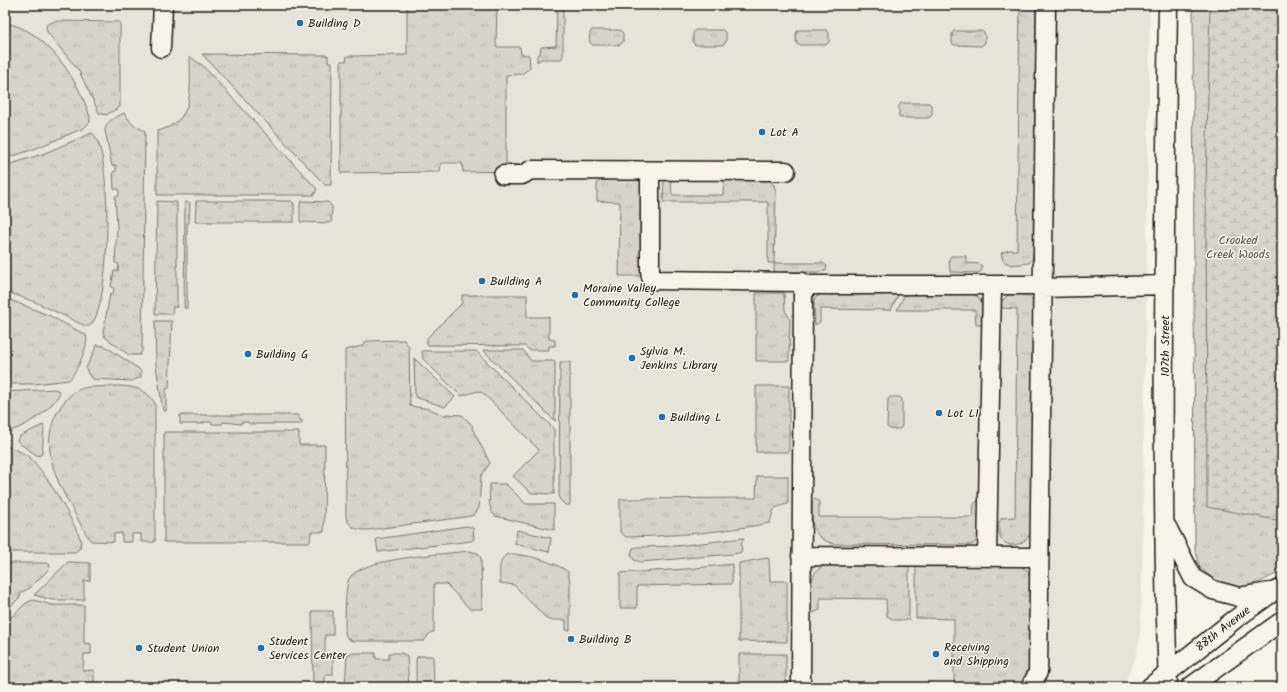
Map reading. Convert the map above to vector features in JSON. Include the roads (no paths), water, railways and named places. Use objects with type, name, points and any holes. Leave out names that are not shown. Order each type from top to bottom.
[{"type":"street","points":[[161,48],[163,5]]},
{"type":"street","points":[[1031,687],[1038,672],[1038,557],[1046,5]]},
{"type":"street","name":"107th Street","points":[[1168,5],[1165,285],[1165,524],[1168,681]]},
{"type":"street","points":[[503,175],[522,175],[531,170],[786,171]]},
{"type":"street","points":[[650,170],[650,270],[651,277],[655,280],[802,282],[807,285],[1035,285],[1042,288],[1165,285]]},
{"type":"street","points":[[801,687],[803,291],[807,285]]},
{"type":"street","points":[[987,557],[992,285]]},
{"type":"street","points":[[1165,524],[1193,578],[1214,590],[1238,597],[1277,590]]},
{"type":"street","points":[[801,556],[1038,557]]},
{"type":"street","name":"88th Avenue","points":[[1150,687],[1168,681],[1202,645],[1277,590]]},
{"type":"street","points":[[1190,687],[1282,621]]},
{"type":"place","name":"Building D","points":[[300,23]]},
{"type":"place","name":"Lot A","points":[[762,132]]},
{"type":"place","name":"Building A","points":[[482,281]]},
{"type":"place","name":"Moraine Valley Community College","points":[[575,295]]},
{"type":"place","name":"Building G","points":[[248,354]]},
{"type":"place","name":"Sylvia M. Jenkins Library","points":[[632,358]]},
{"type":"place","name":"Lot L1","points":[[939,413]]},
{"type":"place","name":"Building L","points":[[662,417]]},
{"type":"place","name":"Building B","points":[[571,639]]},
{"type":"place","name":"Student Union","points":[[139,648]]},
{"type":"place","name":"Student Services Center","points":[[261,648]]},
{"type":"place","name":"Receiving and Shipping","points":[[936,654]]},
{"type":"park label","name":"Crooked Creek Woods","points":[[1238,247]]}]
